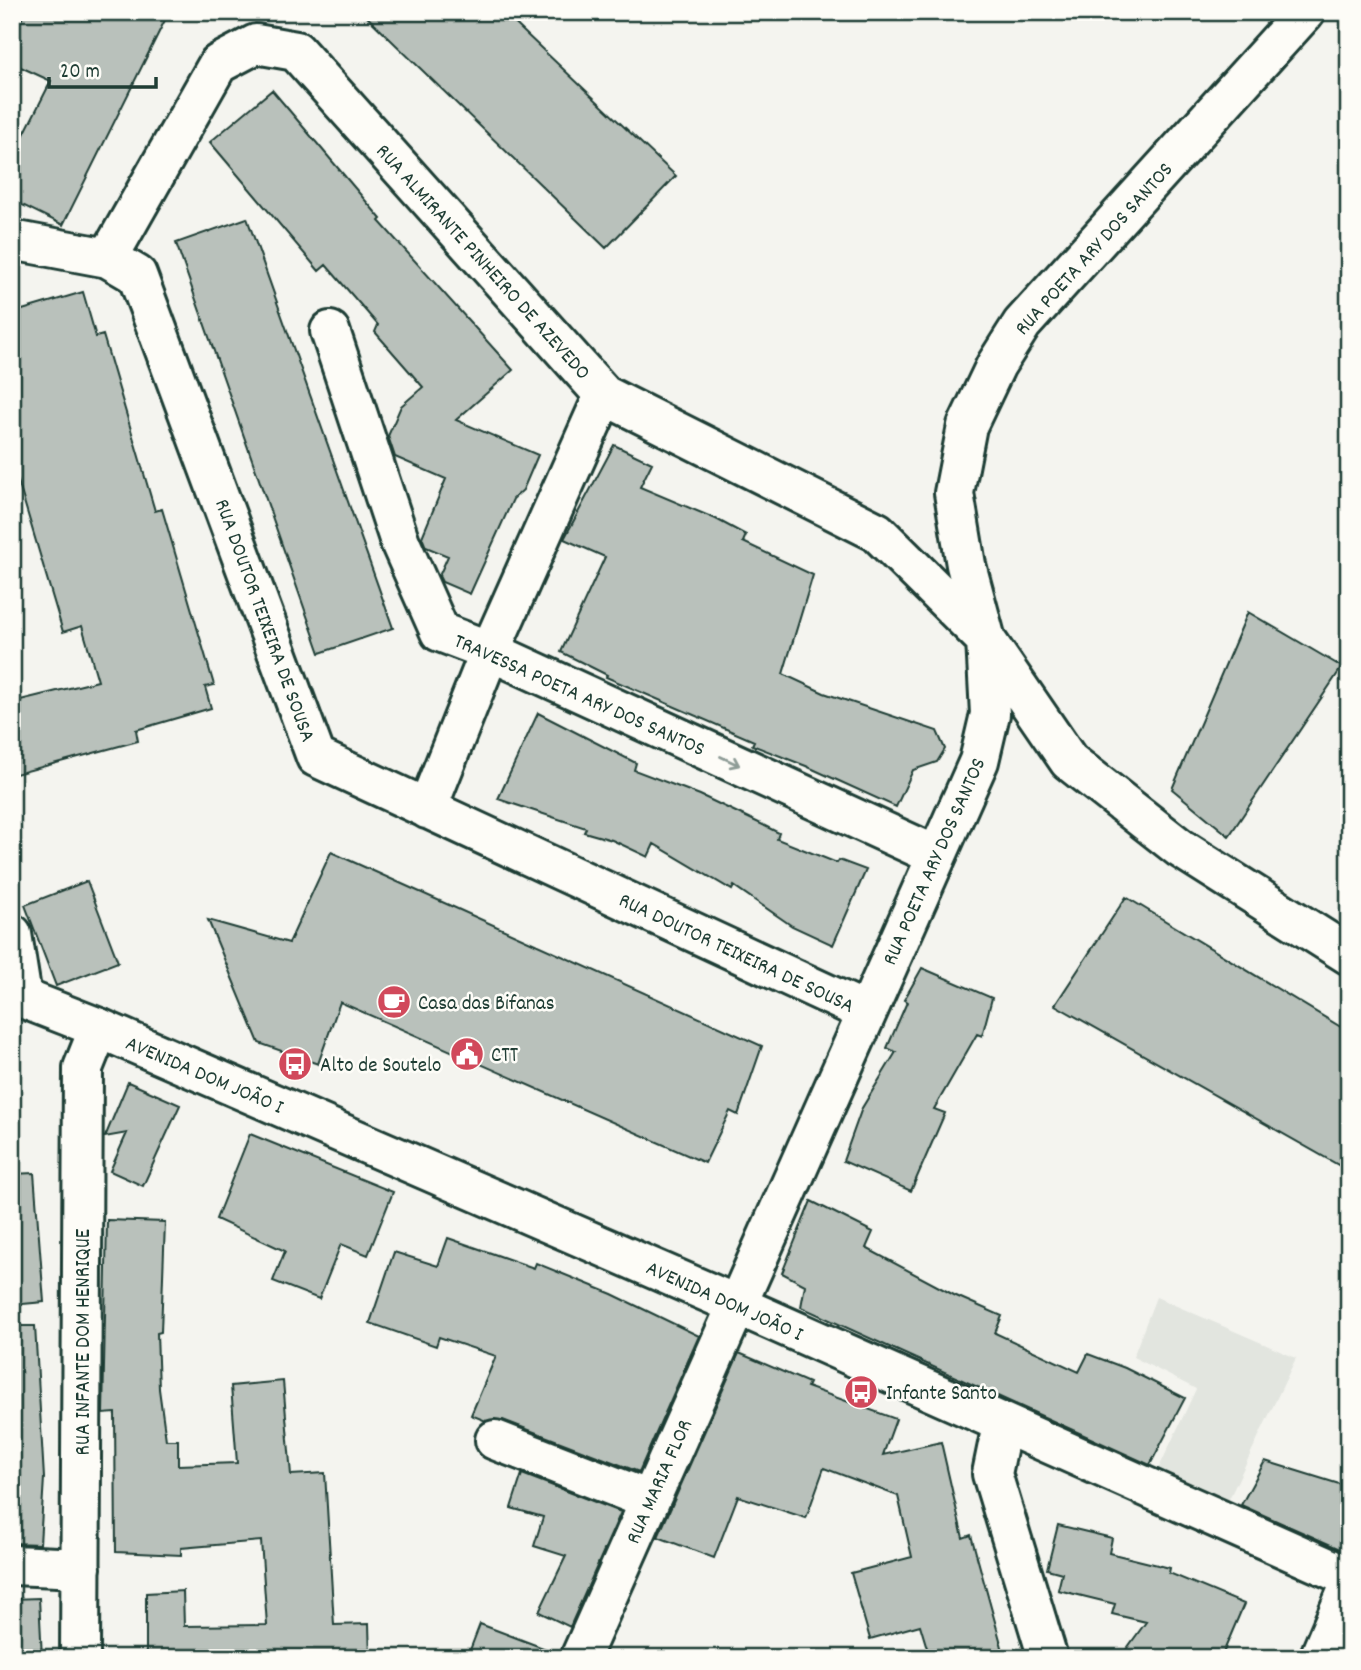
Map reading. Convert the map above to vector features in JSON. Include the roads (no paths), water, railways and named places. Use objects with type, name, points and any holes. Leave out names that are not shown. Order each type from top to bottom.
[{"type":"street","name":"RUA POETA ARY DOS SANTOS","points":[[735,1304],[979,761],[990,714],[986,640],[967,565],[954,493],[967,425],[996,365],[1022,324],[1305,12]]},
{"type":"street","name":"RUA ALMIRANTE PINHEIRO DE AZEVEDO","points":[[108,258],[218,64],[256,44],[296,51],[604,395],[490,651],[427,809]]},
{"type":"street","name":"RUA DOUTOR TEIXEIRA DE SOUSA","points":[[12,240],[108,258],[137,275],[316,757],[866,1012]]},
{"type":"street","name":"TRAVESSA POETA ARY DOS SANTOS","points":[[330,331],[400,542],[440,632],[490,651],[935,855]]},
{"type":"street","points":[[604,395],[877,532],[986,640],[1069,761],[1180,848],[1349,955]]},
{"type":"street","points":[[12,934],[17,996]]},
{"type":"street","name":"AVENIDA DOM JOÃO I","points":[[17,996],[99,1028],[735,1304],[1349,1577]]},
{"type":"street","name":"RUA INFANTE DOM HENRIQUE","points":[[80,1658],[83,1068],[99,1028]]},
{"type":"street","name":"RUA MARIA FLOR","points":[[580,1658],[735,1304]]},
{"type":"street","points":[[1002,1425],[992,1474],[1048,1658]]},
{"type":"street","points":[[495,1440],[649,1500]]},
{"type":"street","points":[[12,1565],[81,1567]]},
{"type":"street","points":[[1319,1658],[1349,1587]]},
{"type":"place","name":"Casa das Bifanas","points":[[394,1002]]},
{"type":"place","name":"CTT","points":[[467,1054]]},
{"type":"place","name":"Alto de Soutelo","points":[[295,1064]]},
{"type":"place","name":"Infante Santo","points":[[861,1392]]}]
